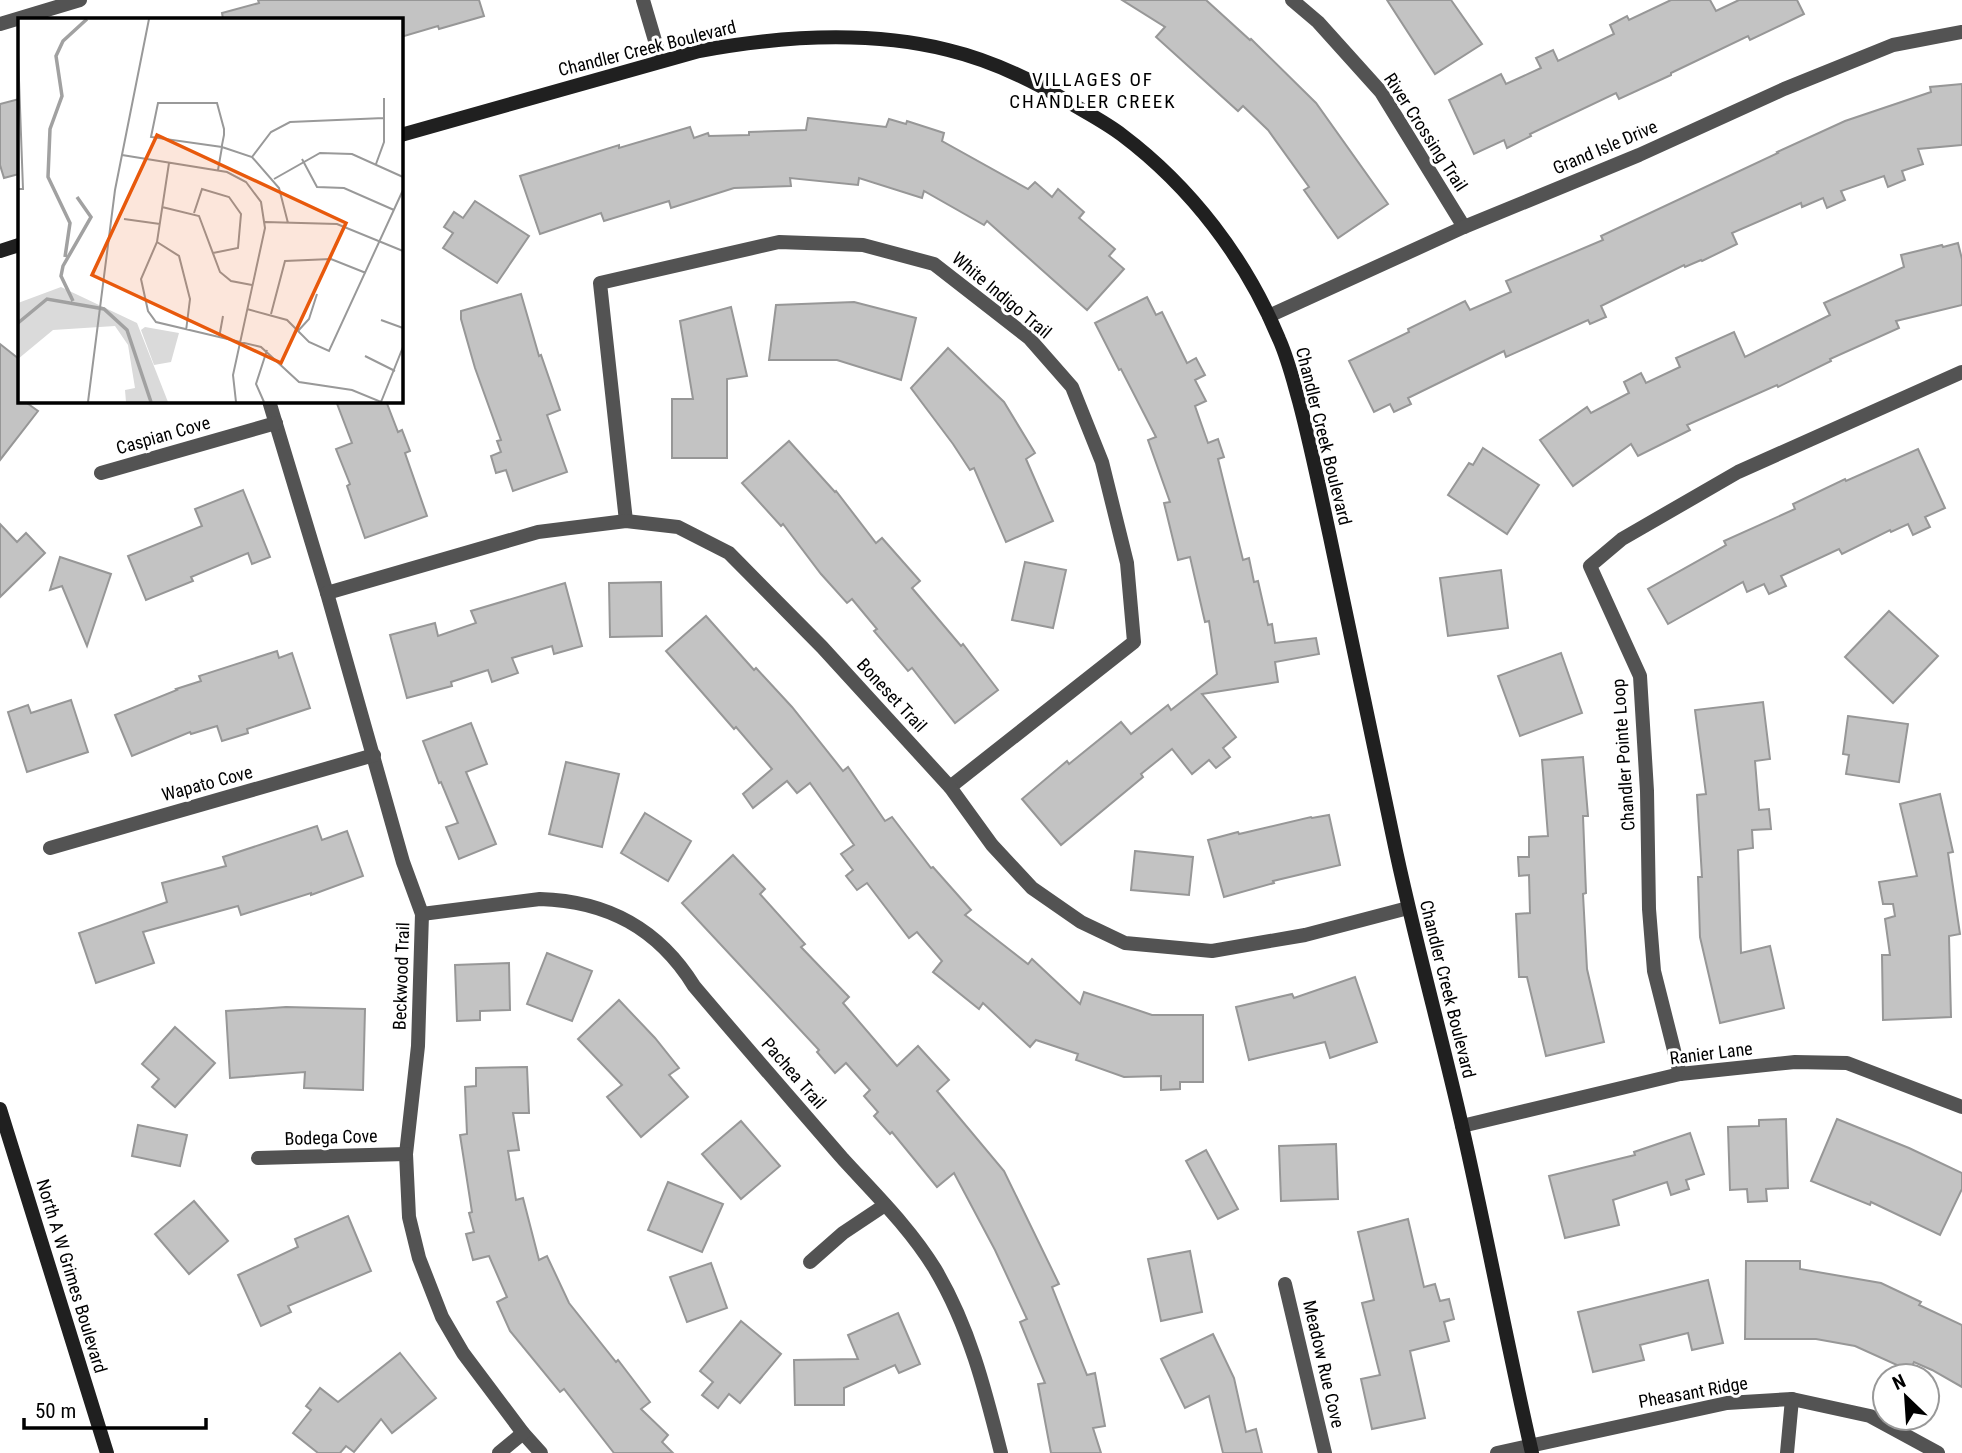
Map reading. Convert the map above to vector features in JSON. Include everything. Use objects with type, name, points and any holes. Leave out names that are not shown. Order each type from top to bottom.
[{"type":"street","points":[[20,18],[80,0]]},
{"type":"street","points":[[643,0],[661,61]]},
{"type":"street","name":"River Crossing Trail","points":[[1292,0],[1318,22],[1381,92],[1464,228]]},
{"type":"street","points":[[0,24],[18,19]]},
{"type":"street","name":"Grand Isle Drive","points":[[1269,316],[1784,89],[1893,45],[1962,32]]},
{"type":"street","name":"Chandler Creek Boulevard","points":[[402,135],[661,61],[740,44],[836,37],[905,42],[946,49],[1008,71],[1047,89],[1119,132],[1177,183],[1210,220],[1232,251],[1269,316],[1290,368],[1312,454],[1408,908],[1462,1126],[1531,1450]]},
{"type":"street","name":"White Indigo Trail","points":[[626,521],[600,282],[779,242],[863,245],[934,264],[1029,338],[1073,387],[1102,462],[1127,563],[1134,642],[950,786]]},
{"type":"street","points":[[0,251],[18,245]]},
{"type":"street","name":"Chandler Pointe Loop","points":[[1680,1074],[1654,971],[1640,676],[1591,566],[1622,539],[1738,472],[1962,372]]},
{"type":"street","name":"Beckwood Trail","points":[[269,402],[403,862],[422,914],[418,1046],[406,1154],[409,1217],[419,1258],[433,1298],[463,1353],[541,1453]]},
{"type":"street","name":"Caspian Cove","points":[[100,473],[276,423]]},
{"type":"street","name":"Boneset Trail","points":[[327,593],[538,532],[626,521],[678,527],[729,553],[822,646],[950,786],[992,845],[1032,888],[1081,922],[1125,943],[1212,951],[1305,935],[1408,908]]},
{"type":"street","name":"Wapato Cove","points":[[50,848],[374,755]]},
{"type":"street","name":"Pachea Trail","points":[[422,914],[557,899],[590,905],[622,916],[663,946],[763,1068],[913,1236],[935,1269],[962,1323],[982,1379],[1001,1453]]},
{"type":"street","name":"Ranier Lane","points":[[1462,1126],[1680,1074],[1795,1062],[1847,1063],[1962,1107]]},
{"type":"street","name":"North A W Grimes Boulevard","points":[[0,1110],[107,1453]]},
{"type":"street","name":"Bodega Cove","points":[[258,1158],[406,1154]]},
{"type":"street","points":[[810,1262],[843,1233],[884,1205]]},
{"type":"street","name":"Meadow Rue Cove","points":[[1285,1284],[1325,1453]]},
{"type":"street","points":[[1787,1453],[1791,1399]]},
{"type":"street","name":"Pheasant Ridge","points":[[1531,1450],[1638,1421],[1727,1403],[1791,1399],[1870,1416],[1938,1453]]},
{"type":"street","points":[[499,1453],[523,1433]]},
{"type":"street","points":[[1497,1453],[1531,1450]]},
{"type":"building","points":[[258,0],[479,0],[484,16],[402,37],[402,18],[223,18],[222,13],[259,3]]},
{"type":"building","points":[[1122,0],[1206,0],[1251,39],[1316,103],[1388,204],[1338,238],[1304,190],[1309,187],[1268,130],[1243,106],[1238,111],[1156,37],[1165,27]]},
{"type":"building","points":[[1387,0],[1451,0],[1482,44],[1435,74]]},
{"type":"building","points":[[1671,0],[1710,0],[1716,11],[1739,0],[1797,0],[1804,14],[1750,40],[1748,36],[1619,99],[1616,93],[1530,134],[1531,136],[1507,148],[1504,140],[1474,154],[1449,100],[1501,74],[1506,84],[1541,68],[1536,58],[1553,50],[1558,61],[1614,34],[1610,25],[1627,16],[1629,20]]},
{"type":"building","points":[[1962,84],[1962,145],[1918,149],[1923,164],[1902,171],[1905,180],[1888,187],[1884,176],[1841,191],[1845,200],[1827,208],[1823,198],[1802,207],[1801,203],[1732,233],[1737,244],[1702,261],[1685,267],[1684,265],[1601,306],[1606,317],[1590,324],[1588,320],[1506,357],[1504,351],[1408,398],[1411,404],[1394,412],[1390,404],[1374,412],[1349,361],[1465,301],[1470,310],[1511,292],[1506,281],[1603,240],[1601,236],[1845,121],[1931,92],[1930,87]]},
{"type":"building","points":[[18,99],[18,174],[4,178],[0,165],[0,104]]},
{"type":"building","points":[[808,118],[886,127],[889,119],[906,124],[907,121],[944,133],[942,141],[1028,189],[1035,182],[1052,197],[1058,189],[1084,212],[1079,218],[1115,249],[1109,256],[1124,269],[1087,310],[987,221],[984,225],[924,191],[922,198],[859,178],[858,185],[790,178],[791,186],[734,188],[671,208],[669,201],[604,221],[601,213],[540,234],[520,176],[619,145],[619,148],[690,127],[694,138],[708,133],[709,136],[749,135],[749,132],[806,130]]},
{"type":"building","points":[[475,201],[529,236],[497,283],[443,248],[453,233],[444,227],[454,212],[463,218]]},
{"type":"building","points":[[1958,243],[1962,259],[1962,305],[1896,321],[1899,328],[1830,359],[1831,361],[1778,387],[1777,385],[1687,425],[1690,430],[1638,456],[1631,444],[1573,486],[1540,440],[1587,407],[1591,413],[1629,393],[1624,382],[1641,373],[1646,383],[1680,367],[1676,358],[1734,332],[1745,357],[1830,315],[1824,303],[1904,267],[1901,255]]},
{"type":"building","points":[[521,294],[539,356],[541,355],[560,410],[547,415],[567,472],[513,491],[506,470],[496,473],[491,456],[501,452],[497,441],[501,440],[475,368],[461,311]]},
{"type":"building","points":[[1147,297],[1156,315],[1162,312],[1187,363],[1196,358],[1205,375],[1195,380],[1206,401],[1195,406],[1208,443],[1218,439],[1224,457],[1218,459],[1243,560],[1249,558],[1254,582],[1258,581],[1268,625],[1272,624],[1275,643],[1316,638],[1319,654],[1275,662],[1278,682],[1202,694],[1236,737],[1223,748],[1230,757],[1216,768],[1209,760],[1192,774],[1172,749],[1141,774],[1143,777],[1061,845],[1022,799],[1067,761],[1069,764],[1121,722],[1131,734],[1168,705],[1171,710],[1217,674],[1209,621],[1205,622],[1190,557],[1178,560],[1164,503],[1170,502],[1148,440],[1156,437],[1095,323]]},
{"type":"building","points":[[854,302],[916,318],[901,380],[837,360],[769,360],[776,305]]},
{"type":"building","points":[[731,307],[747,376],[727,379],[727,458],[672,458],[672,399],[693,399],[680,321]]},
{"type":"building","points":[[0,344],[18,358],[18,402],[25,402],[38,411],[0,460]]},
{"type":"building","points":[[948,348],[1004,402],[1035,453],[1026,459],[1053,521],[1006,542],[974,468],[970,470],[911,388]]},
{"type":"building","points":[[336,402],[386,402],[398,432],[402,430],[410,451],[405,453],[427,516],[365,538],[347,486],[350,484],[336,449],[352,443]]},
{"type":"building","points":[[789,441],[836,491],[876,543],[882,538],[920,581],[912,588],[961,646],[963,644],[998,690],[955,723],[912,668],[908,671],[874,631],[877,629],[852,599],[847,603],[783,524],[781,526],[742,483]]},
{"type":"building","points":[[1483,448],[1539,485],[1507,534],[1448,495],[1469,463],[1473,465]]},
{"type":"building","points":[[1918,449],[1945,508],[1925,517],[1930,527],[1913,535],[1908,524],[1842,554],[1839,549],[1781,576],[1786,586],[1769,594],[1764,584],[1747,592],[1743,582],[1668,624],[1648,589],[1726,545],[1724,541],[1795,509],[1793,504]]},
{"type":"building","points":[[243,490],[270,557],[252,564],[248,553],[191,577],[193,581],[146,600],[128,556],[202,526],[195,509]]},
{"type":"building","points":[[0,524],[17,542],[26,533],[45,553],[0,597]]},
{"type":"building","points":[[60,557],[111,574],[87,646],[62,586],[50,590]]},
{"type":"building","points":[[1025,562],[1066,570],[1053,628],[1012,620]]},
{"type":"building","points":[[1501,570],[1508,628],[1448,636],[1440,578]]},
{"type":"building","points":[[661,582],[662,636],[610,637],[609,583]]},
{"type":"building","points":[[565,583],[582,646],[554,654],[552,646],[512,658],[518,673],[492,682],[488,670],[451,682],[452,686],[407,698],[390,635],[435,623],[438,636],[476,623],[471,611]]},
{"type":"building","points":[[1889,611],[1938,656],[1893,703],[1845,657]]},
{"type":"building","points":[[706,616],[754,670],[756,668],[792,707],[843,771],[848,767],[885,821],[892,817],[931,868],[933,867],[971,910],[965,915],[1028,964],[1032,959],[1080,1004],[1084,992],[1152,1015],[1203,1015],[1203,1082],[1180,1082],[1180,1089],[1161,1090],[1161,1076],[1124,1077],[1076,1060],[1078,1054],[1036,1040],[1030,1047],[983,1003],[979,1009],[933,972],[942,961],[917,932],[909,938],[867,883],[857,890],[846,876],[853,870],[841,854],[854,845],[810,783],[797,793],[787,781],[753,808],[743,794],[772,769],[666,651]]},
{"type":"building","points":[[277,651],[279,658],[292,653],[310,708],[247,729],[248,733],[222,741],[217,726],[191,734],[190,732],[132,756],[115,715],[201,681],[199,676]]},
{"type":"building","points":[[1561,653],[1582,713],[1520,736],[1498,676]]},
{"type":"building","points":[[71,700],[88,752],[27,772],[8,712],[28,705],[31,713]]},
{"type":"building","points":[[1763,702],[1770,759],[1755,761],[1759,810],[1769,809],[1771,829],[1752,830],[1753,848],[1738,850],[1741,953],[1770,946],[1784,1008],[1720,1023],[1700,937],[1698,877],[1702,877],[1697,795],[1706,794],[1695,710]]},
{"type":"building","points":[[1848,716],[1908,724],[1899,782],[1846,774],[1849,755],[1843,754]]},
{"type":"building","points":[[471,723],[487,764],[466,772],[496,844],[459,859],[446,827],[458,823],[423,741]]},
{"type":"building","points":[[1583,757],[1588,816],[1583,816],[1587,969],[1604,1042],[1546,1056],[1527,977],[1519,977],[1516,914],[1530,913],[1529,875],[1519,876],[1518,857],[1529,857],[1529,837],[1548,836],[1542,760]]},
{"type":"building","points":[[566,762],[619,774],[602,847],[549,834]]},
{"type":"building","points":[[1940,794],[1953,852],[1948,853],[1960,934],[1949,936],[1951,1017],[1883,1020],[1882,955],[1890,955],[1885,919],[1895,916],[1893,904],[1883,904],[1879,882],[1917,876],[1900,804]]},
{"type":"building","points":[[645,813],[691,841],[668,881],[621,853]]},
{"type":"building","points":[[1329,815],[1340,865],[1273,881],[1274,883],[1224,897],[1208,840]]},
{"type":"building","points":[[317,826],[322,840],[347,831],[363,876],[311,895],[241,915],[238,906],[143,932],[154,963],[96,983],[79,933],[167,902],[162,883],[226,866],[223,857]]},
{"type":"building","points":[[1135,851],[1193,857],[1189,895],[1131,890]]},
{"type":"building","points":[[733,855],[765,889],[760,894],[805,944],[801,947],[849,997],[843,1003],[897,1066],[918,1046],[949,1080],[937,1091],[1004,1171],[1059,1284],[1052,1287],[1087,1375],[1095,1373],[1105,1426],[1093,1428],[1101,1453],[1051,1453],[1038,1384],[1045,1383],[1020,1322],[1027,1319],[995,1250],[954,1173],[937,1187],[892,1132],[890,1134],[874,1116],[878,1112],[864,1096],[870,1090],[846,1063],[835,1073],[817,1052],[819,1050],[682,903]]},
{"type":"building","points":[[547,953],[592,971],[572,1021],[527,1004]]},
{"type":"building","points":[[509,963],[510,1010],[480,1011],[480,1020],[457,1021],[455,965]]},
{"type":"building","points":[[1355,977],[1377,1042],[1330,1058],[1325,1042],[1249,1060],[1236,1007],[1292,994],[1294,998]]},
{"type":"building","points":[[619,1000],[679,1068],[669,1075],[688,1097],[641,1137],[607,1097],[622,1085],[578,1039]]},
{"type":"building","points":[[286,1007],[365,1009],[363,1090],[304,1088],[305,1072],[230,1078],[226,1011]]},
{"type":"building","points":[[175,1027],[215,1063],[175,1107],[152,1087],[159,1079],[142,1064]]},
{"type":"building","points":[[527,1067],[529,1113],[513,1113],[519,1150],[508,1151],[516,1200],[523,1198],[539,1260],[547,1256],[569,1303],[650,1402],[641,1409],[668,1435],[662,1442],[673,1453],[614,1453],[564,1389],[560,1392],[510,1331],[497,1302],[507,1297],[489,1256],[473,1260],[466,1234],[474,1232],[469,1213],[472,1212],[460,1135],[467,1134],[465,1087],[476,1086],[476,1068]]},
{"type":"building","points":[[1786,1119],[1788,1188],[1766,1189],[1767,1201],[1748,1202],[1747,1189],[1730,1190],[1728,1127],[1759,1126],[1759,1120]]},
{"type":"building","points":[[1837,1119],[1962,1173],[1962,1189],[1940,1235],[1871,1202],[1870,1205],[1811,1181]]},
{"type":"building","points":[[741,1121],[780,1166],[741,1199],[702,1154]]},
{"type":"building","points":[[138,1125],[187,1135],[180,1166],[132,1156]]},
{"type":"building","points":[[1690,1133],[1704,1174],[1686,1180],[1689,1189],[1671,1195],[1667,1182],[1613,1200],[1619,1225],[1565,1238],[1549,1176],[1635,1155],[1634,1152]]},
{"type":"building","points":[[1336,1144],[1338,1199],[1281,1201],[1279,1146]]},
{"type":"building","points":[[1206,1150],[1238,1209],[1218,1219],[1186,1161]]},
{"type":"building","points":[[668,1182],[723,1204],[702,1252],[648,1230]]},
{"type":"building","points":[[194,1201],[228,1241],[189,1274],[155,1234]]},
{"type":"building","points":[[348,1216],[371,1271],[288,1306],[291,1312],[261,1326],[238,1275],[298,1247],[295,1239]]},
{"type":"building","points":[[1408,1219],[1424,1287],[1435,1284],[1440,1301],[1449,1299],[1454,1319],[1444,1322],[1449,1341],[1410,1351],[1425,1418],[1372,1429],[1361,1379],[1380,1375],[1362,1303],[1374,1300],[1358,1232]]},
{"type":"building","points":[[1190,1251],[1202,1312],[1161,1321],[1148,1259]]},
{"type":"building","points":[[1746,1261],[1800,1261],[1800,1269],[1881,1283],[1962,1325],[1962,1387],[1941,1375],[1941,1362],[1890,1362],[1855,1346],[1816,1339],[1745,1339]]},
{"type":"building","points":[[711,1263],[727,1308],[687,1322],[670,1277]]},
{"type":"building","points":[[1708,1280],[1723,1343],[1692,1350],[1688,1333],[1640,1345],[1644,1360],[1593,1372],[1578,1312]]},
{"type":"building","points":[[898,1313],[920,1364],[899,1373],[895,1365],[844,1388],[844,1405],[795,1405],[794,1360],[858,1359],[848,1335]]},
{"type":"building","points":[[741,1321],[781,1354],[740,1403],[729,1394],[718,1408],[702,1395],[713,1382],[700,1371]]},
{"type":"building","points":[[1213,1334],[1234,1378],[1246,1432],[1256,1429],[1262,1453],[1223,1453],[1209,1396],[1185,1408],[1161,1359]]},
{"type":"building","points":[[400,1353],[436,1398],[392,1433],[381,1419],[354,1452],[346,1446],[340,1453],[318,1453],[293,1433],[311,1410],[306,1406],[320,1388],[338,1402]]},
{"type":"district","name":"VILLAGES OF CHANDLER CREEK","points":[[1093,90]]}]
